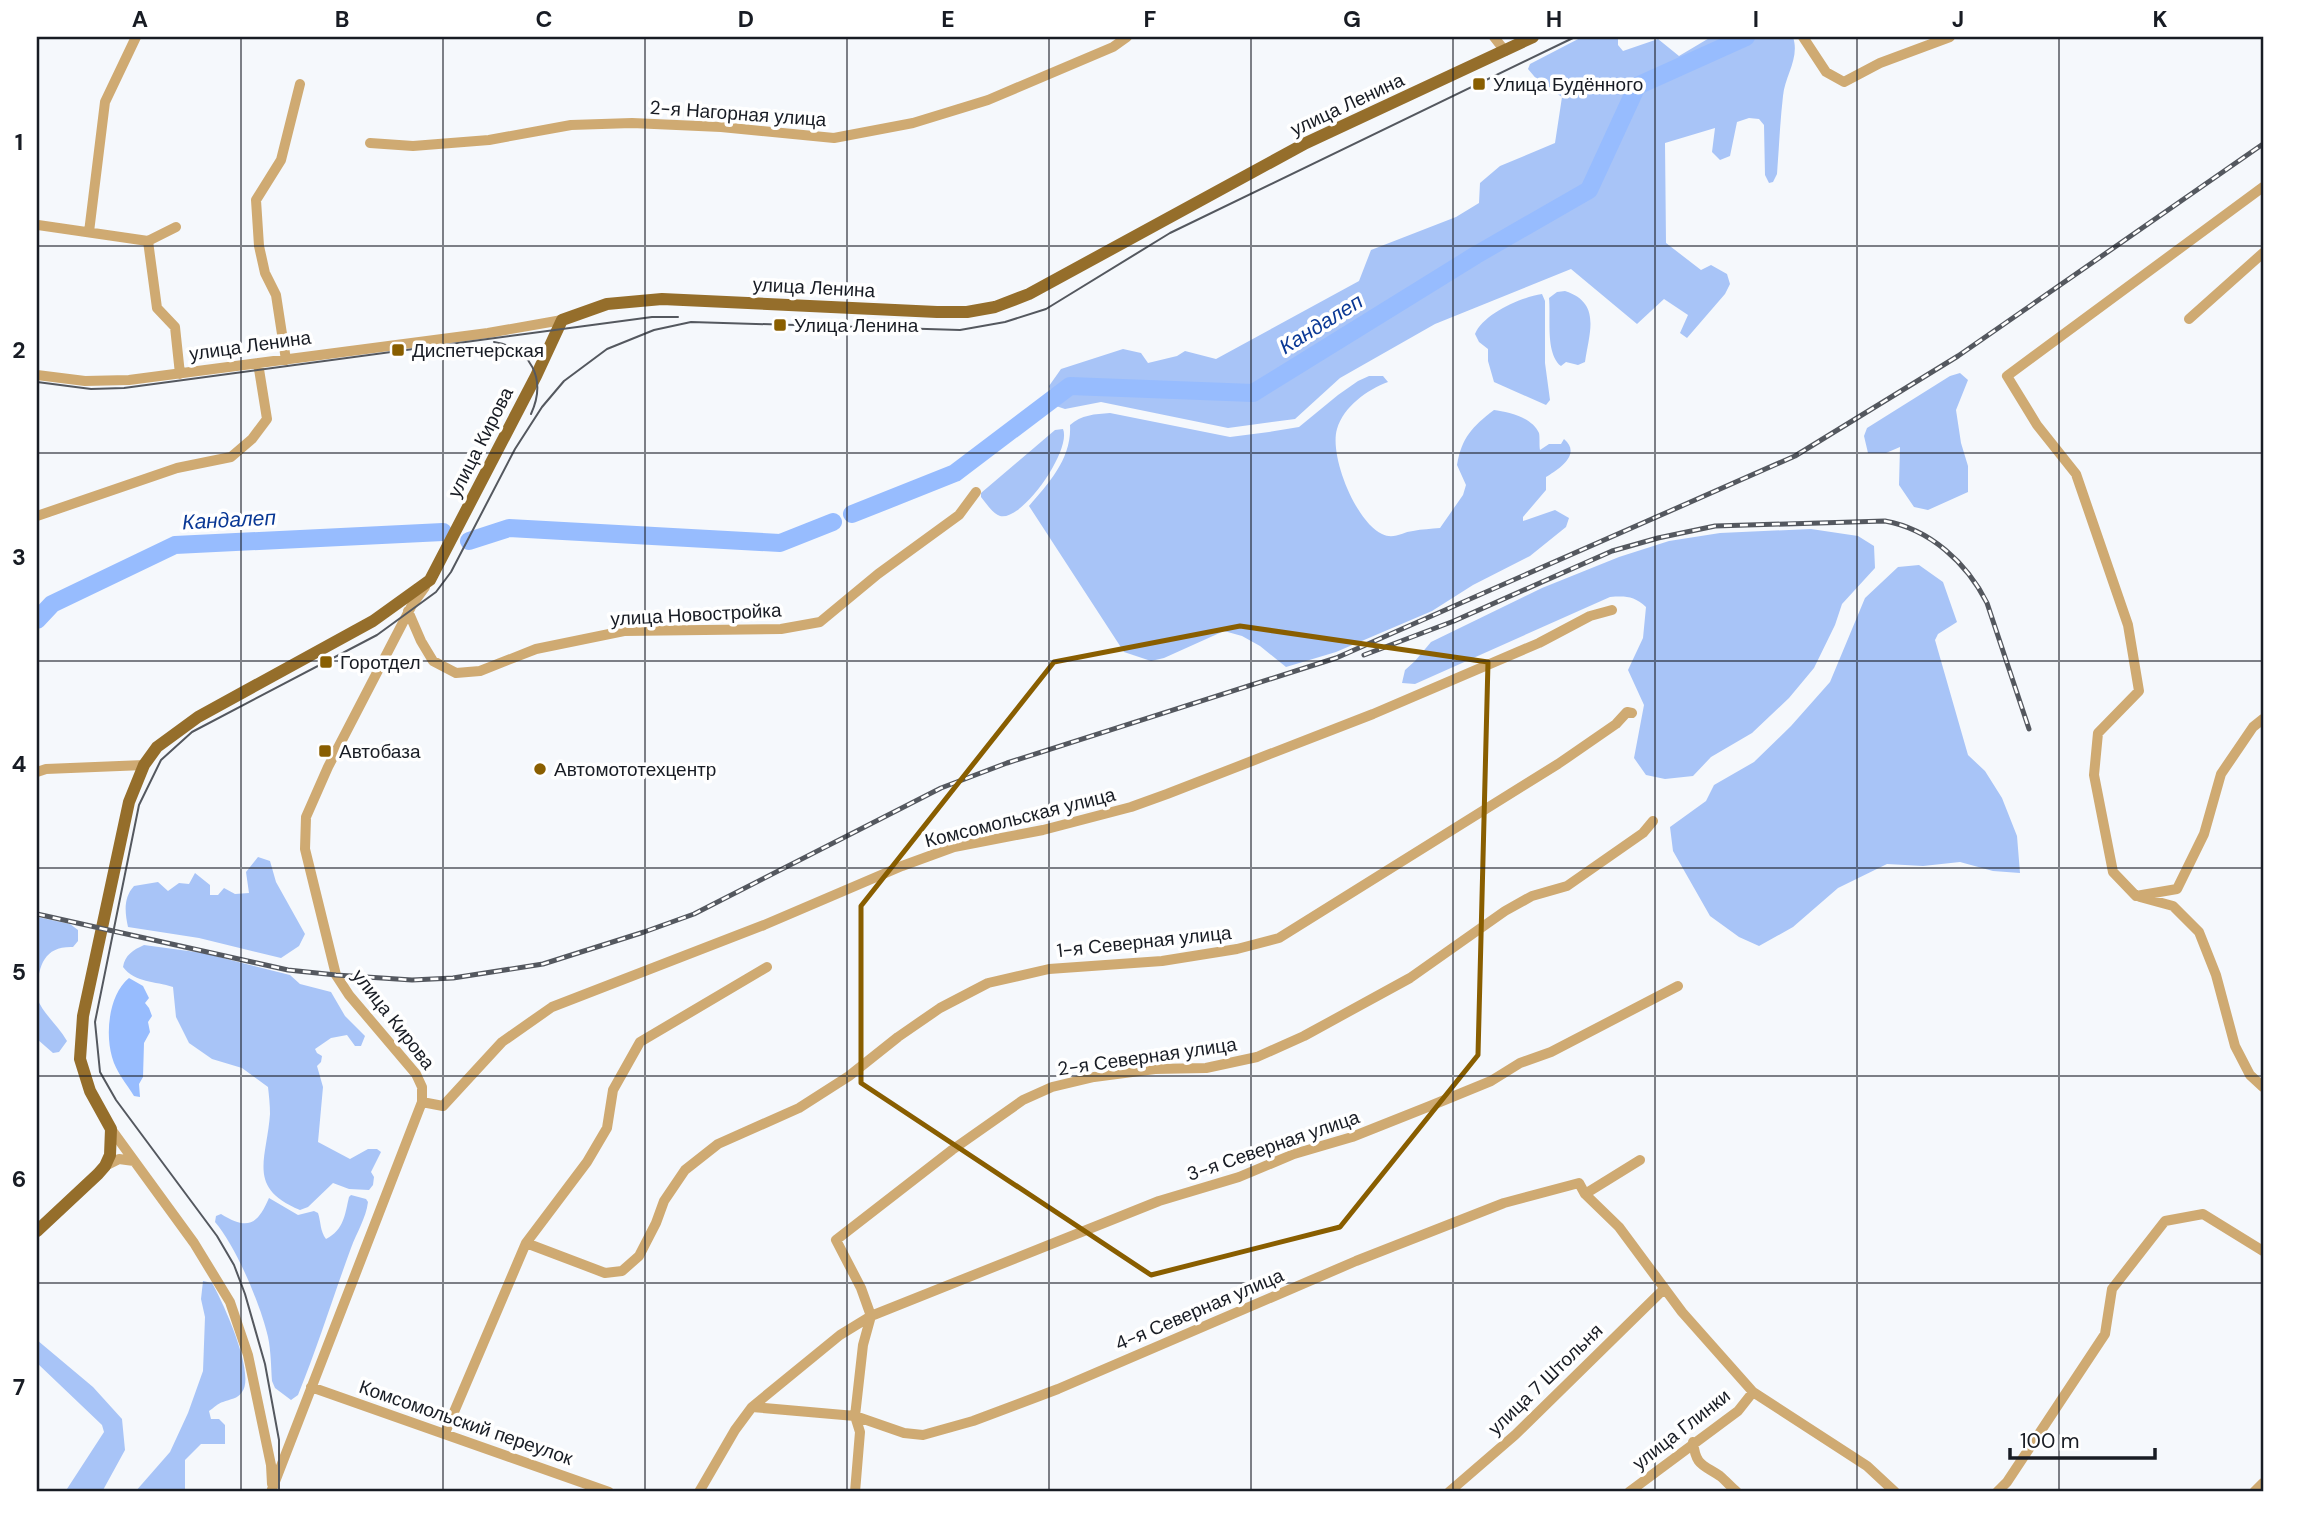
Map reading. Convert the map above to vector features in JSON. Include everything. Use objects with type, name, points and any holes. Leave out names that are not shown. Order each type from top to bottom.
[{"type":"main road","name":"улица Ленина","points":[[562,320],[607,304],[662,299],[937,312],[967,312],[995,307],[1029,294],[1069,273],[1306,143],[1533,37]]},
{"type":"main road","name":"улица Кирова","points":[[111,1129],[90,1091],[80,1059],[83,1016],[129,802],[144,765],[158,747],[198,717],[373,621],[430,580],[536,376],[562,320]]},
{"type":"main road","points":[[37,1231],[105,1166],[110,1155],[111,1129]]},
{"type":"street","points":[[89,232],[105,102],[136,37]]},
{"type":"street","name":"2-я Нагорная улица","points":[[370,143],[413,146],[476,141],[571,125],[632,123],[721,127],[834,138],[913,122],[988,100],[1113,47],[1127,37]]},
{"type":"street","points":[[1494,37],[1505,51]]},
{"type":"street","points":[[1802,37],[1826,72],[1844,82],[1880,64],[1950,37]]},
{"type":"street","points":[[286,359],[276,295],[265,274],[259,246],[256,200],[281,160],[300,84]]},
{"type":"street","points":[[2263,187],[2007,376],[2037,425],[2076,474],[2128,625],[2140,691],[2098,733],[2094,775],[2113,872],[2136,896],[2173,906],[2199,932],[2216,975],[2235,1046],[2250,1075],[2263,1087]]},
{"type":"street","points":[[38,225],[148,241],[176,227]]},
{"type":"street","points":[[148,241],[157,308],[175,327],[180,374]]},
{"type":"street","points":[[2189,318],[2263,253]]},
{"type":"street","name":"улица Ленина","points":[[37,374],[107,382],[488,333],[562,320]]},
{"type":"street","points":[[37,516],[177,468],[231,457],[252,439],[267,419],[258,363]]},
{"type":"street","name":"улица Новостройка","points":[[408,611],[433,660],[456,673],[480,671],[536,649],[624,631],[781,629],[820,622],[878,574],[959,514],[976,492]]},
{"type":"street","name":"улица Кирова","points":[[272,1490],[422,1102],[422,1087],[416,1074],[336,975],[305,849],[306,817],[328,766],[408,611],[430,580]]},
{"type":"street","name":"Комсомольская улица","points":[[422,1102],[443,1106],[502,1042],[552,1007],[764,925],[902,866],[954,847],[1044,830],[1131,807],[1167,794],[1373,714],[1539,643],[1590,616],[1612,610]]},
{"type":"street","name":"1-я Северная улица","points":[[526,1243],[605,1273],[622,1271],[639,1256],[664,1201],[685,1170],[718,1144],[799,1108],[849,1076],[940,1008],[988,983],[1049,969],[1162,961],[1237,950],[1279,938],[1408,855],[1558,764],[1616,724],[1627,712],[1633,713]]},
{"type":"street","points":[[2136,896],[2177,889],[2204,834],[2221,774],[2253,727],[2263,719]]},
{"type":"street","points":[[37,772],[116,764],[144,765]]},
{"type":"street","name":"2-я Северная улица","points":[[870,1316],[862,1288],[836,1240],[941,1158],[1023,1100],[1052,1087],[1094,1077],[1155,1069],[1206,1068],[1257,1057],[1304,1036],[1410,978],[1505,911],[1532,896],[1567,886],[1643,833],[1653,821]]},
{"type":"street","points":[[445,1433],[526,1243],[587,1162],[607,1128],[613,1090],[640,1042],[767,967]]},
{"type":"street","name":"3-я Северная улица","points":[[870,1316],[1159,1201],[1239,1177],[1294,1154],[1352,1138],[1443,1101],[1491,1081],[1520,1063],[1551,1052],[1678,986]]},
{"type":"street","name":"улица Кирова","points":[[111,1129],[194,1243],[230,1302],[248,1354],[271,1465],[272,1490]]},
{"type":"street","points":[[105,1166],[120,1159],[134,1161]]},
{"type":"street","points":[[1640,1160],[1586,1194],[1619,1227],[1664,1289],[1753,1392],[1867,1465],[1895,1492]]},
{"type":"street","name":"4-я Северная улица","points":[[752,1407],[855,1416],[904,1433],[923,1435],[973,1421],[1058,1390],[1356,1261],[1504,1203],[1580,1183],[1586,1194]]},
{"type":"street","points":[[1997,1492],[2007,1482],[2105,1334],[2112,1289],[2165,1222],[2203,1213],[2263,1251]]},
{"type":"street","name":"улица 7 Штольня","points":[[1449,1492],[1515,1435],[1664,1289]]},
{"type":"street","points":[[699,1492],[735,1430],[752,1407],[840,1335],[870,1316]]},
{"type":"street","points":[[855,1492],[860,1432],[855,1416],[863,1345],[870,1316]]},
{"type":"street","name":"Комсомольский переулок","points":[[311,1387],[609,1492]]},
{"type":"street","name":"улица Глинки","points":[[1629,1492],[1738,1411],[1753,1392]]},
{"type":"street","points":[[1693,1443],[1695,1457],[1703,1468],[1720,1477],[1737,1492]]},
{"type":"street","points":[[2254,1492],[2263,1483]]},
{"type":"highlighted area","points":[[1240,626],[1488,662],[1478,1055],[1340,1227],[1151,1275],[861,1083],[861,906],[1054,662]]},
{"type":"shaded area","points":[[1582,37],[1618,37],[1618,45],[1623,51],[1658,39],[1679,56],[1711,37],[1793,37],[1795,52],[1784,88],[1777,174],[1773,182],[1769,183],[1765,175],[1764,125],[1759,119],[1749,118],[1737,122],[1730,156],[1720,160],[1712,152],[1715,128],[1665,143],[1666,243],[1701,270],[1711,265],[1727,274],[1730,284],[1725,294],[1687,338],[1680,333],[1688,315],[1664,299],[1637,324],[1571,269],[1435,324],[1340,378],[1295,419],[1228,428],[1101,402],[1065,409],[1056,406],[1049,386],[1061,369],[1123,349],[1141,353],[1148,363],[1177,356],[1185,351],[1216,359],[1359,281],[1371,250],[1456,217],[1479,203],[1480,183],[1500,166],[1555,143],[1562,97],[1539,82],[1528,69],[1530,64]]},
{"type":"shaded area","points":[[1565,291],[1577,296],[1589,311],[1590,330],[1585,362],[1578,365],[1566,362],[1561,366],[1551,344],[1549,298],[1557,292]]},
{"type":"shaded area","points":[[1542,294],[1545,301],[1545,363],[1550,400],[1546,405],[1494,382],[1488,361],[1488,349],[1479,342],[1475,334],[1494,313]]},
{"type":"shaded area","points":[[1960,373],[1968,380],[1956,410],[1968,466],[1968,492],[1928,510],[1914,507],[1899,485],[1900,447],[1886,453],[1868,453],[1864,436],[1867,428],[1950,376]]},
{"type":"shaded area","points":[[1369,376],[1383,376],[1388,382],[1364,394],[1351,406],[1340,421],[1336,441],[1337,455],[1347,487],[1354,503],[1372,527],[1390,536],[1440,528],[1463,495],[1466,485],[1457,465],[1465,440],[1474,427],[1494,410],[1513,414],[1531,423],[1539,433],[1540,450],[1549,444],[1561,444],[1564,439],[1569,445],[1571,450],[1567,461],[1546,477],[1546,490],[1523,517],[1523,521],[1555,510],[1569,518],[1566,527],[1530,556],[1473,585],[1432,611],[1336,652],[1286,667],[1260,646],[1242,636],[1224,631],[1164,658],[1151,661],[1124,652],[1029,506],[1058,469],[1070,437],[1070,425],[1084,417],[1110,413],[1230,437],[1269,432],[1299,427],[1338,395]]},
{"type":"shaded area","points":[[1063,429],[1064,439],[1060,452],[1032,497],[1009,515],[1000,516],[995,513],[981,497],[981,493],[1055,430]]},
{"type":"shaded area","points":[[1811,529],[1858,536],[1874,546],[1875,568],[1842,604],[1814,668],[1789,698],[1752,733],[1711,757],[1693,776],[1665,779],[1646,775],[1634,758],[1644,705],[1628,670],[1643,638],[1646,607],[1634,599],[1610,597],[1415,684],[1402,683],[1405,670],[1431,642],[1542,588],[1619,557],[1669,541],[1720,533]]},
{"type":"shaded area","points":[[1919,565],[1943,582],[1957,622],[1938,634],[1935,640],[1968,755],[1985,771],[2002,798],[2017,836],[2020,873],[1993,871],[1960,862],[1923,866],[1887,864],[1838,888],[1793,927],[1759,946],[1739,937],[1710,916],[1673,851],[1670,827],[1706,801],[1714,785],[1754,762],[1791,726],[1830,682],[1865,598],[1898,567]]},
{"type":"shaded area","points":[[258,857],[270,861],[276,882],[305,934],[299,946],[281,958],[199,938],[128,927],[126,901],[134,886],[158,882],[168,891],[179,883],[189,884],[195,873],[210,885],[210,895],[218,895],[224,888],[235,894],[249,893],[246,872]]},
{"type":"shaded area","points":[[37,917],[70,924],[78,930],[78,941],[73,947],[63,947],[45,958],[37,989]]},
{"type":"shaded area","points":[[144,945],[203,953],[290,975],[300,984],[331,992],[345,1016],[365,1036],[361,1046],[355,1046],[347,1035],[331,1038],[315,1049],[322,1056],[317,1066],[323,1087],[318,1142],[350,1159],[368,1149],[381,1152],[371,1172],[374,1177],[369,1190],[349,1189],[333,1183],[308,1207],[300,1210],[272,1192],[264,1171],[270,1114],[268,1087],[242,1068],[212,1059],[189,1043],[176,1017],[173,987],[139,979],[123,967],[130,953]]},
{"type":"shaded area","points":[[129,978],[143,986],[149,998],[145,1003],[152,1016],[148,1022],[150,1032],[144,1043],[140,1097],[134,1096],[116,1068],[109,1037],[113,1004],[122,985]]},
{"type":"shaded area","points":[[37,998],[67,1041],[59,1052],[53,1053],[37,1039]]},
{"type":"shaded area","points":[[351,1195],[366,1199],[368,1202],[365,1214],[298,1395],[291,1400],[275,1388],[272,1381],[269,1342],[260,1309],[239,1261],[215,1222],[216,1216],[221,1214],[238,1222],[250,1222],[260,1215],[269,1198],[298,1215],[314,1211],[318,1213],[326,1239],[340,1226]]},
{"type":"shaded area","points":[[203,1281],[212,1283],[230,1321],[242,1355],[245,1383],[238,1396],[219,1403],[209,1411],[211,1419],[219,1419],[225,1425],[225,1444],[201,1444],[185,1460],[185,1492],[135,1492],[170,1452],[203,1371]]},
{"type":"shaded area","points":[[37,1340],[93,1387],[122,1419],[125,1450],[102,1492],[65,1492],[104,1432],[102,1425],[37,1363]]},
{"type":"waterway","name":"Кандалеп","points":[[852,514],[955,473],[1070,386],[1253,393],[1476,255],[1589,190],[1637,86],[1746,37]]},
{"type":"waterway","name":"Кандалеп","points":[[469,541],[509,528],[780,543],[833,522]]},
{"type":"waterway","name":"Кандалеп","points":[[37,620],[52,604],[175,545],[443,532]]},
{"type":"tram line","points":[[279,1492],[279,1440],[265,1364],[234,1265],[217,1236],[116,1100],[100,1072],[95,1022],[139,805],[161,760],[192,732],[377,635],[436,592],[451,572],[515,449],[542,407],[564,381],[607,349],[654,330],[691,322],[960,330],[1005,322],[1046,309],[1170,233],[1575,37]]},
{"type":"tram line","points":[[37,382],[91,389],[124,388],[652,317],[678,317]]},
{"type":"tram line","points":[[494,342],[518,351],[532,367],[537,389],[531,414]]},
{"type":"railway","points":[[37,914],[288,970],[412,980],[453,978],[543,964],[644,932],[694,914],[941,788],[1007,763],[1336,658],[1795,456],[1958,356],[2263,144]]},
{"type":"railway","points":[[1364,655],[1454,621],[1612,551],[1658,538],[1715,526],[1885,521],[1901,525],[1932,540],[1958,562],[1979,588],[1987,603],[2029,729]]},
{"type":"place","name":"Улица Будённого","points":[[1479,84]]},
{"type":"place","name":"Улица Ленина","points":[[780,325]]},
{"type":"place","name":"Диспетчерская","points":[[398,350]]},
{"type":"place","name":"Горотдел","points":[[326,662]]},
{"type":"place","name":"Автобаза","points":[[325,751]]},
{"type":"place","name":"Автомототехцентр","points":[[540,769]]}]
